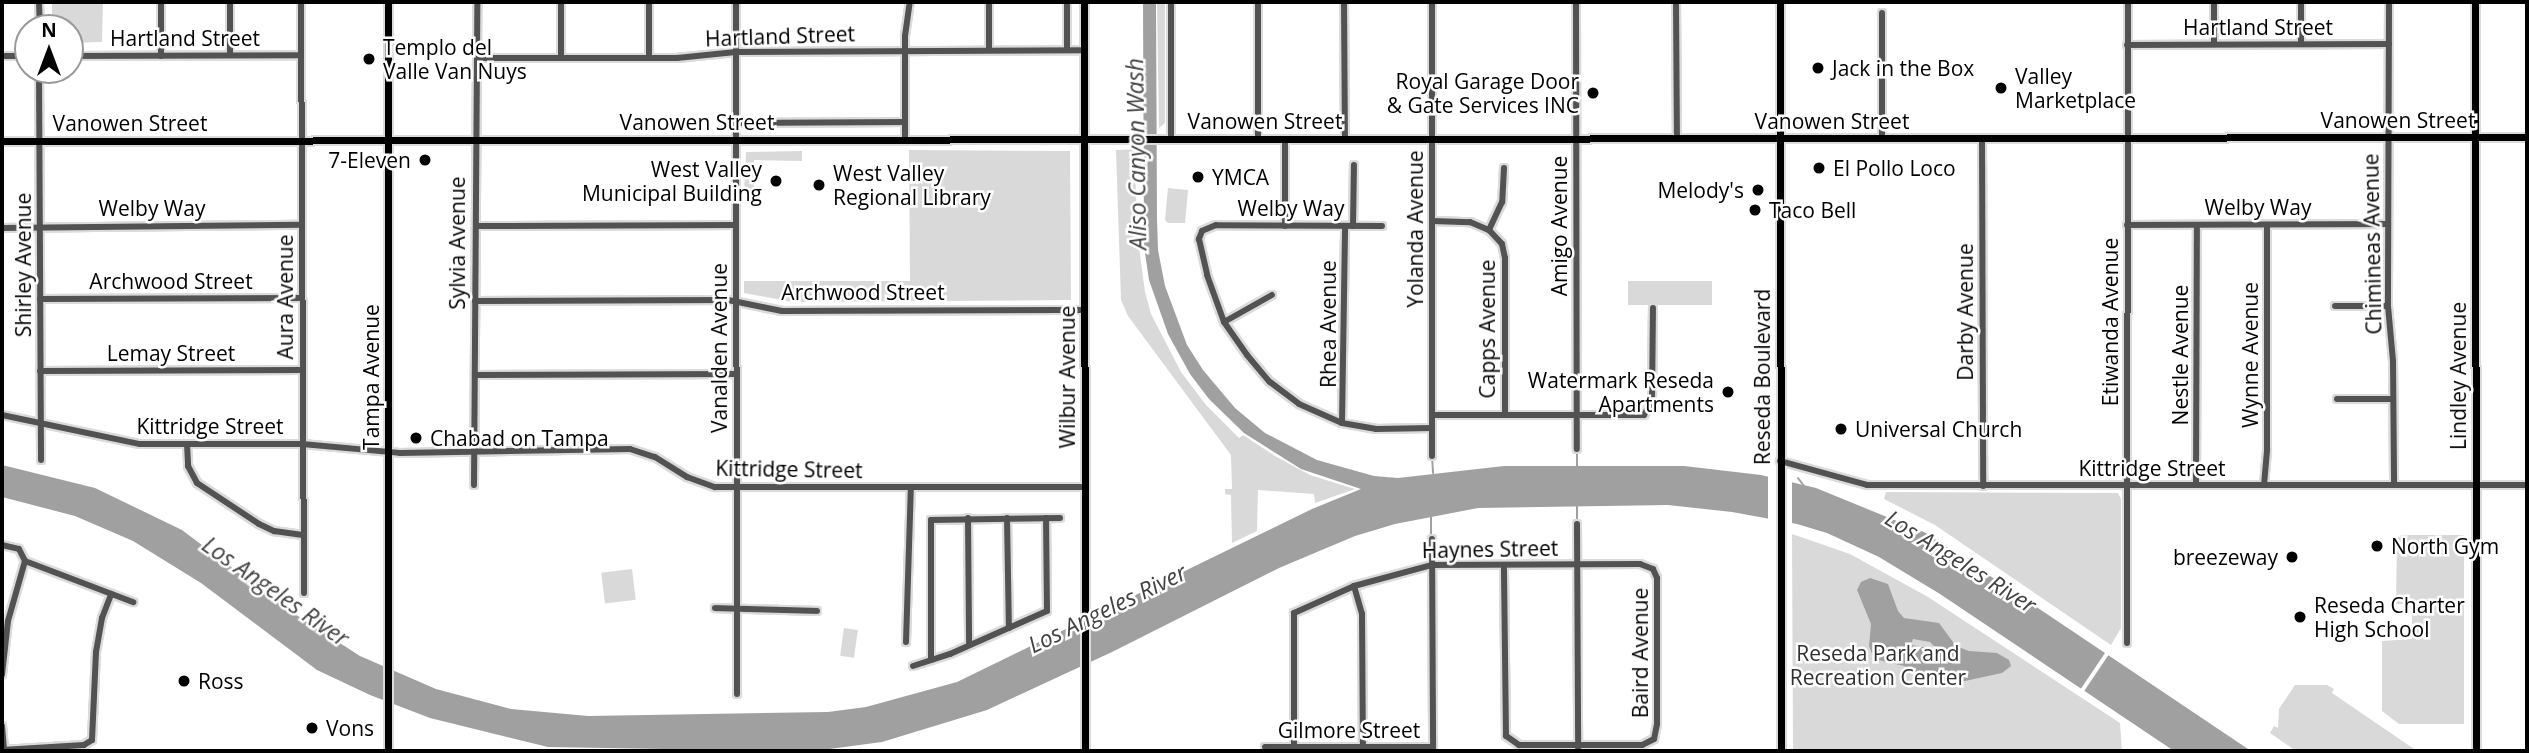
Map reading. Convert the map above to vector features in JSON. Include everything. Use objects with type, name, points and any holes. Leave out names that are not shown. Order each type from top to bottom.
[{"type":"main road","name":"Tampa Avenue","points":[[388,2],[388,751]]},
{"type":"main road","name":"Wilbur Avenue","points":[[1084,2],[1085,751]]},
{"type":"main road","name":"Reseda Boulevard","points":[[1780,2],[1781,751]]},
{"type":"main road","name":"Lindley Avenue","points":[[2475,2],[2476,751]]},
{"type":"main road","name":"Vanowen Street","points":[[2,141],[2527,137]]},
{"type":"street","points":[[161,2],[161,56]]},
{"type":"street","points":[[230,2],[230,55]]},
{"type":"street","name":"Aura Avenue","points":[[301,2],[303,593]]},
{"type":"street","name":"Sylvia Avenue","points":[[474,485],[477,2]]},
{"type":"street","points":[[561,2],[561,57]]},
{"type":"street","points":[[649,2],[649,58]]},
{"type":"street","name":"Vanalden Avenue","points":[[736,2],[737,694]]},
{"type":"street","points":[[905,139],[905,50],[910,2]]},
{"type":"street","points":[[989,2],[989,50]]},
{"type":"street","points":[[1067,2],[1067,50]]},
{"type":"street","points":[[1171,2],[1171,139]]},
{"type":"street","points":[[1258,2],[1258,139]]},
{"type":"street","points":[[1345,2],[1345,139]]},
{"type":"street","name":"Yolanda Avenue","points":[[1432,2],[1432,456]]},
{"type":"street","name":"Amigo Avenue","points":[[1576,2],[1577,449]]},
{"type":"street","points":[[1676,2],[1677,138]]},
{"type":"street","name":"Etiwanda Avenue","points":[[2127,2],[2127,643]]},
{"type":"street","points":[[2214,2],[2214,44]]},
{"type":"street","points":[[2301,2],[2301,44]]},
{"type":"street","name":"Chimineas Avenue","points":[[2389,2],[2388,306],[2394,485]]},
{"type":"street","points":[[1882,13],[1882,139]]},
{"type":"street","name":"Hartland Street","points":[[2127,45],[2389,44]]},
{"type":"street","name":"Hartland Street","points":[[477,58],[649,58],[736,52],[1084,50]]},
{"type":"street","name":"Hartland Street","points":[[84,56],[301,55]]},
{"type":"street","name":"Shirley Avenue","points":[[40,84],[41,460]]},
{"type":"street","points":[[736,123],[905,122]]},
{"type":"street","points":[[1285,139],[1285,226]]},
{"type":"street","name":"Darby Avenue","points":[[1982,139],[1983,486]]},
{"type":"street","name":"Rhea Avenue","points":[[1342,423],[1349,226],[1354,165]]},
{"type":"street","name":"Capps Avenue","points":[[1504,168],[1502,202],[1489,230],[1502,244],[1505,258],[1505,415]]},
{"type":"street","points":[[1432,221],[1470,222],[1489,230]]},
{"type":"street","name":"Welby Way","points":[[2127,225],[2388,224]]},
{"type":"street","name":"Welby Way","points":[[2,228],[302,225]]},
{"type":"street","points":[[476,226],[736,225]]},
{"type":"street","name":"Welby Way","points":[[1224,322],[1202,255],[1199,239],[1202,231],[1216,225],[1382,226]]},
{"type":"street","name":"Nestle Avenue","points":[[2196,485],[2197,225]]},
{"type":"street","name":"Wynne Avenue","points":[[2264,485],[2267,449],[2267,225]]},
{"type":"street","points":[[1272,295],[1224,322],[1241,348],[1270,382],[1299,404],[1342,423],[1376,429],[1432,428]]},
{"type":"street","name":"Archwood Street","points":[[40,299],[302,298]]},
{"type":"street","name":"Archwood Street","points":[[475,301],[736,301],[782,311],[1084,310]]},
{"type":"street","points":[[2335,306],[2388,306]]},
{"type":"street","points":[[1432,415],[1636,417],[1648,412],[1652,401],[1653,308]]},
{"type":"street","name":"Lemay Street","points":[[40,371],[303,370]]},
{"type":"street","points":[[475,375],[736,374]]},
{"type":"street","points":[[2337,399],[2393,399]]},
{"type":"street","name":"Kittridge Street","points":[[2,415],[40,421],[129,443],[302,444],[388,452],[630,450],[655,457],[701,484],[737,487],[1084,488]]},
{"type":"street","points":[[187,444],[188,466],[197,483],[259,524],[274,531],[303,535]]},
{"type":"street","name":"Kittridge Street","points":[[1780,466],[1867,485],[2527,485]]},
{"type":"street","points":[[906,642],[911,487]]},
{"type":"street","points":[[968,518],[969,645]]},
{"type":"street","points":[[1007,518],[1009,628]]},
{"type":"street","points":[[913,666],[1047,611],[1046,518]]},
{"type":"street","points":[[931,660],[931,520],[1060,518]]},
{"type":"street","points":[[1504,565],[1505,732],[1519,745],[1578,747],[1577,524]]},
{"type":"street","points":[[1432,539],[1433,749]]},
{"type":"street","points":[[2,545],[19,549],[25,561],[133,602]]},
{"type":"street","points":[[2,675],[5,621],[25,561]]},
{"type":"street","name":"Haynes Street","points":[[1294,748],[1294,613],[1354,586],[1432,565],[1640,564],[1653,569]]},
{"type":"street","name":"Baird Avenue","points":[[1578,747],[1642,745],[1654,738],[1657,724],[1657,578],[1653,569]]},
{"type":"street","points":[[1354,586],[1362,614],[1363,747]]},
{"type":"street","points":[[2,726],[3,750],[83,745],[92,740],[96,652],[102,618],[111,594]]},
{"type":"street","points":[[715,608],[817,611]]},
{"type":"street","name":"Gilmore Street","points":[[1265,747],[1433,749]]},
{"type":"green space","points":[[52,2],[103,2],[102,42],[84,43],[84,14],[52,14]]},
{"type":"green space","points":[[1157,2],[1165,2],[1165,123],[1159,128]]},
{"type":"green space","points":[[1140,149],[1141,168],[1135,169],[1138,240],[1145,292],[1151,314],[1181,372],[1206,405],[1239,438],[1243,435],[1310,475],[1355,489],[1315,503],[1314,494],[1258,490],[1257,531],[1232,543],[1231,495],[1225,494],[1225,489],[1232,489],[1231,455],[1128,316],[1121,300],[1116,150]]},
{"type":"green space","points":[[909,150],[1070,151],[1071,300],[793,302],[744,293],[744,281],[910,281]]},
{"type":"green space","points":[[802,151],[802,161],[754,160],[754,190],[744,191],[746,152]]},
{"type":"green space","points":[[1168,188],[1188,190],[1185,223],[1168,223],[1165,220]]},
{"type":"green space","points":[[1628,281],[1712,281],[1712,305],[1628,305]]},
{"type":"green space","points":[[1886,492],[2118,493],[2121,499],[2121,628],[2111,645],[1935,525],[1884,499]]},
{"type":"green space","name":"Reseda Park and Recreation Center","points":[[1792,534],[1850,554],[1928,597],[2120,723],[2122,751],[1793,751]]},
{"type":"green space","points":[[2401,535],[2464,535],[2464,603],[2396,604],[2397,539]]},
{"type":"green space","points":[[632,569],[636,600],[605,604],[601,573]]},
{"type":"green space","points":[[2464,605],[2464,724],[2399,724],[2382,711],[2382,641],[2412,639],[2412,606]]},
{"type":"green space","points":[[844,628],[858,630],[854,658],[840,656]]},
{"type":"green space","points":[[2295,685],[2327,685],[2334,689],[2332,693],[2417,751],[2296,751],[2270,733],[2274,726],[2278,728],[2279,709]]},
{"type":"water","name":"Los Angeles River","points":[[1143,2],[1156,2],[1157,219],[1158,250],[1165,286],[1187,345],[1203,370],[1235,408],[1265,433],[1317,460],[1374,476],[1398,478],[1504,466],[1684,466],[1761,475],[1816,488],[1926,533],[2251,751],[2174,751],[1940,594],[1879,557],[1827,533],[1797,524],[1732,512],[1668,505],[1478,508],[1395,524],[1355,536],[1279,568],[1112,652],[987,710],[882,742],[822,750],[779,751],[548,747],[430,718],[370,695],[317,670],[201,583],[133,541],[75,516],[2,497],[2,465],[95,488],[182,530],[287,609],[360,656],[436,689],[511,709],[588,716],[828,712],[866,707],[957,682],[1312,509],[1361,489],[1301,469],[1244,433],[1209,399],[1190,374],[1168,334],[1149,280],[1144,246]]},
{"type":"water","points":[[1870,578],[1888,584],[1898,611],[1904,618],[1939,623],[1956,646],[1969,651],[1997,653],[2009,660],[2011,666],[2002,673],[1951,684],[1933,680],[1904,666],[1874,659],[1869,646],[1871,624],[1857,590],[1861,582]],"holes":[[[1913,639],[1930,642],[1936,648],[1936,654],[1928,655],[1924,647],[1911,645]]]},
{"type":"pier","points":[[1768,473],[1792,478],[1792,526],[1768,522]]},
{"type":"pier","points":[[2107,650],[2110,652],[2082,694],[2079,691]]},
{"type":"waterway","points":[[1577,451],[1577,466]]},
{"type":"waterway","points":[[1432,457],[1433,473]]},
{"type":"waterway","points":[[1798,478],[1804,486]]},
{"type":"waterway","points":[[1577,504],[1577,522]]},
{"type":"waterway","points":[[1431,516],[1431,538]]},
{"type":"place","name":"Templo del Valle Van Nuys","points":[[369,59]]},
{"type":"place","name":"Jack in the Box","points":[[1818,68]]},
{"type":"place","name":"Valley Marketplace","points":[[2001,88]]},
{"type":"place","name":"Royal Garage Door & Gate Services INC","points":[[1593,93]]},
{"type":"place","name":"7-Eleven","points":[[425,160]]},
{"type":"place","name":"El Pollo Loco","points":[[1819,168]]},
{"type":"place","name":"YMCA","points":[[1198,177]]},
{"type":"place","name":"West Valley Municipal Building","points":[[776,181]]},
{"type":"place","name":"West Valley Regional Library","points":[[819,185]]},
{"type":"place","name":"Melody's","points":[[1758,190]]},
{"type":"place","name":"Taco Bell","points":[[1755,210]]},
{"type":"place","name":"Watermark Reseda Apartments","points":[[1728,392]]},
{"type":"place","name":"Universal Church","points":[[1841,429]]},
{"type":"place","name":"Chabad on Tampa","points":[[416,438]]},
{"type":"place","name":"North Gym","points":[[2377,546]]},
{"type":"place","name":"breezeway","points":[[2292,557]]},
{"type":"place","name":"Reseda Charter High School","points":[[2300,617]]},
{"type":"place","name":"Ross","points":[[184,681]]},
{"type":"place","name":"Vons","points":[[312,728]]},
{"type":"water label","name":"Aliso Canyon Wash","points":[[1136,154]]}]
